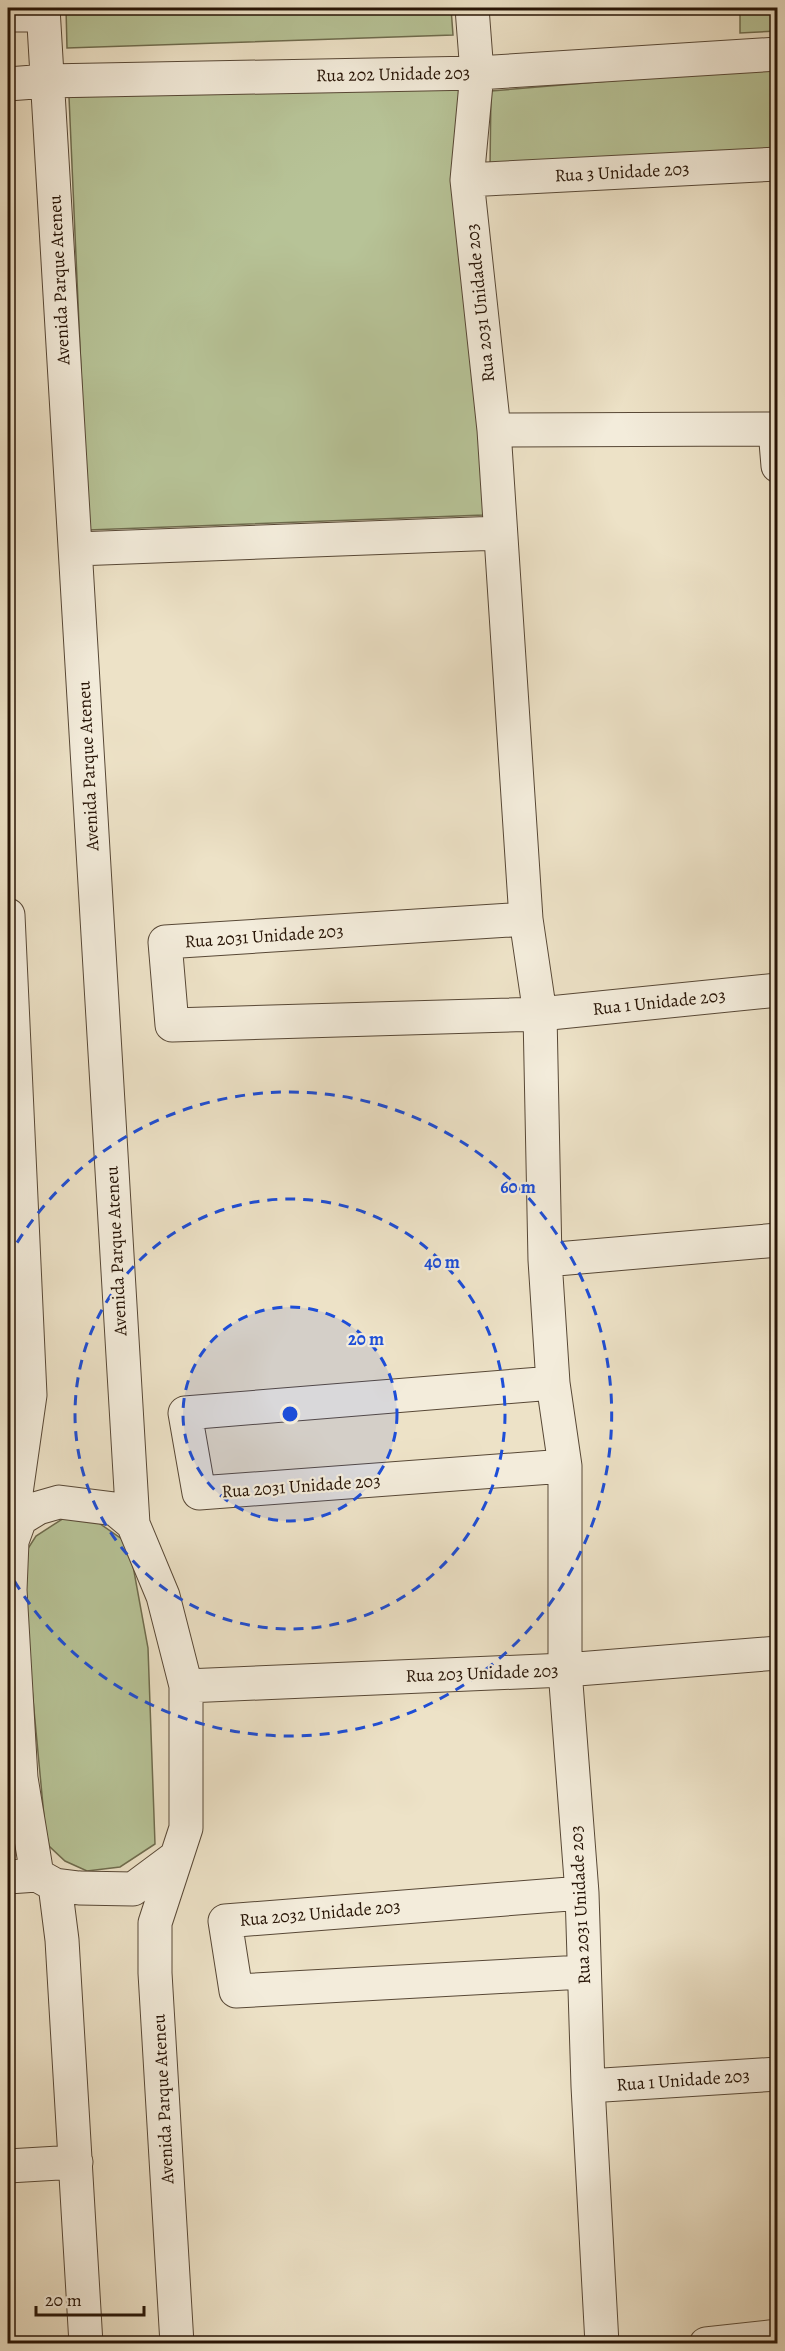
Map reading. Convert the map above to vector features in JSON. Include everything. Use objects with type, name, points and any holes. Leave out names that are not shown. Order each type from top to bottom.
[{"type":"street","name":"Rua 2031 Unidade 203","points":[[472,8],[477,73],[467,180],[494,430],[526,920],[540,1014],[544,1260],[553,1383],[565,1466],[565,1670],[582,1893],[588,2086],[602,2343]]},
{"type":"street","points":[[8,15],[43,11]]},
{"type":"street","name":"Avenida Parque Ateneu","points":[[43,11],[133,1524],[163,1596],[186,1686],[186,1828],[155,1923],[155,1973],[177,2343]]},
{"type":"street","name":"Rua 202 Unidade 203","points":[[8,84],[47,81],[477,73],[777,54]]},
{"type":"street","name":"Rua 3 Unidade 203","points":[[467,180],[777,164]]},
{"type":"street","points":[[494,430],[776,430],[777,466]]},
{"type":"street","points":[[76,549],[500,533]]},
{"type":"street","points":[[8,915],[30,1395],[14,1502],[10,1590],[21,1778],[33,1879],[62,1940],[86,2343]]},
{"type":"street","name":"Rua 2031 Unidade 203","points":[[526,920],[165,942],[172,1025],[540,1014]]},
{"type":"street","name":"Rua 1 Unidade 203","points":[[540,1014],[777,990]]},
{"type":"street","points":[[544,1260],[777,1240]]},
{"type":"street","name":"Rua 2031 Unidade 203","points":[[553,1383],[185,1413],[199,1493],[565,1466]]},
{"type":"street","points":[[14,1502],[38,1508],[59,1502],[115,1509],[133,1524]]},
{"type":"street","name":"Rua 203 Unidade 203","points":[[186,1686],[565,1670],[777,1653]]},
{"type":"street","points":[[33,1879],[79,1888],[133,1889],[176,1857]]},
{"type":"street","name":"Rua 2032 Unidade 203","points":[[582,1893],[225,1921],[236,1991],[583,1971]]},
{"type":"street","name":"Rua 1 Unidade 203","points":[[588,2086],[777,2074]]},
{"type":"street","points":[[8,2166],[76,2162]]},
{"type":"street","points":[[706,2343],[777,2336]]},
{"type":"green space","points":[[66,8],[451,8],[453,35],[67,48]]},
{"type":"green space","points":[[740,8],[777,8],[777,31],[740,33]]},
{"type":"green space","points":[[777,67],[777,149],[490,168],[491,91]]},
{"type":"green space","points":[[458,81],[484,515],[88,530],[69,97]]},
{"type":"green space","points":[[67,1516],[96,1521],[129,1544],[148,1648],[155,1844],[120,1867],[87,1871],[65,1861],[49,1846],[45,1827],[20,1561],[36,1536]]}]
